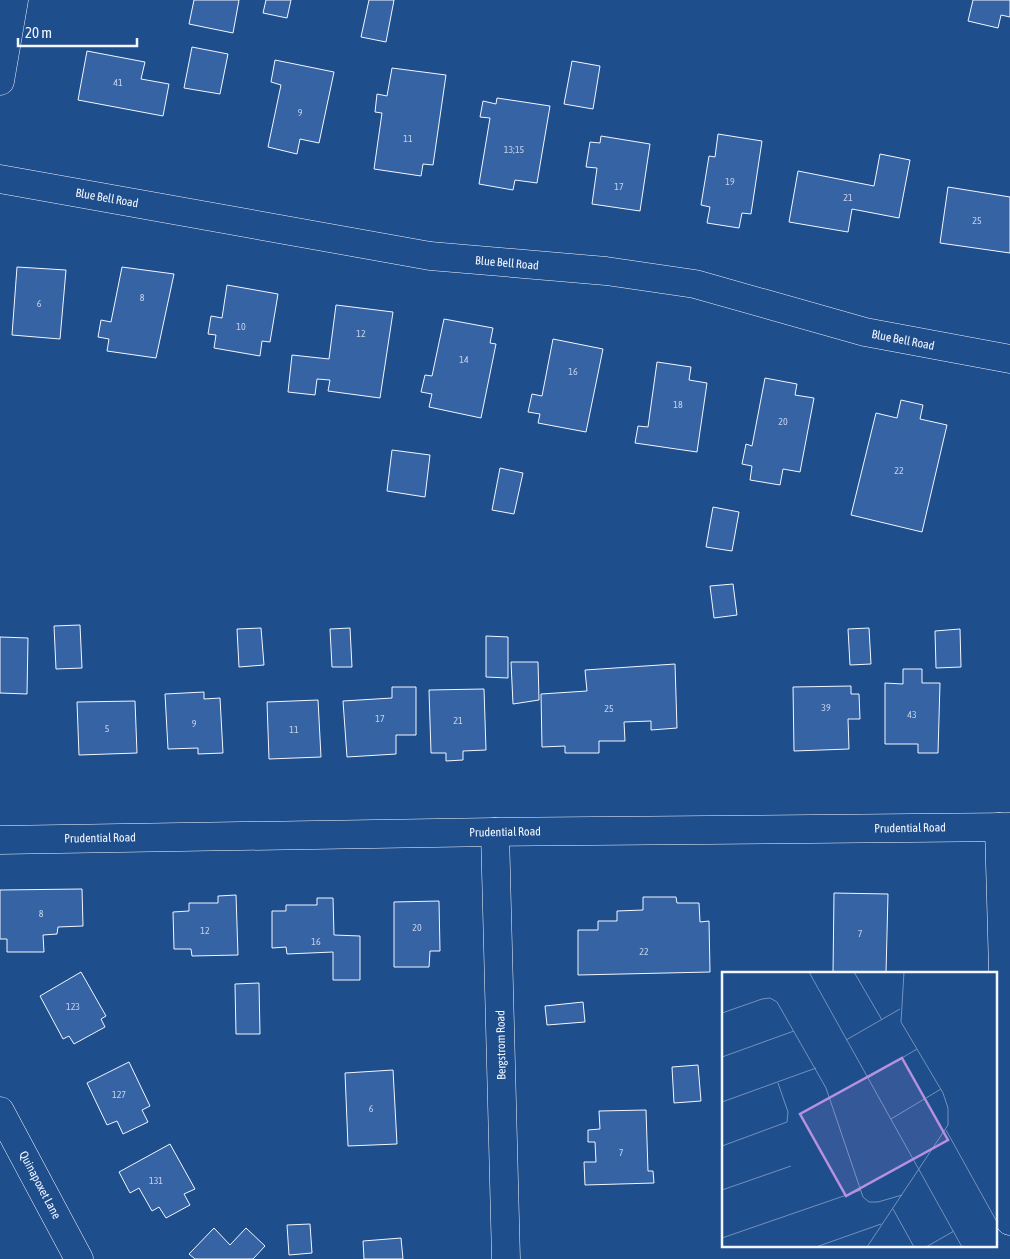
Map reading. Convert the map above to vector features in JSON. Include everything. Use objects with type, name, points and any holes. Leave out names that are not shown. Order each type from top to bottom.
[{"type":"street","points":[[0,81],[14,0]]},
{"type":"street","name":"Blue Bell Road","points":[[0,179],[430,256],[606,271],[695,284],[865,332],[1010,359]]},
{"type":"street","points":[[1005,827],[1010,1221]]},
{"type":"street","name":"Prudential Road","points":[[0,840],[495,832],[1005,827]]},
{"type":"street","name":"Bergstrom Road","points":[[495,832],[506,1259]]},
{"type":"street","name":"Quinapoxet Lane","points":[[0,1111],[79,1259]]},
{"type":"building","points":[[194,0],[239,0],[233,33],[189,24]]},
{"type":"building","points":[[266,0],[291,0],[287,18],[263,13]]},
{"type":"building","points":[[369,0],[394,0],[386,42],[361,37]]},
{"type":"building","points":[[973,0],[1010,0],[1010,17],[1001,15],[998,28],[968,21]]},
{"type":"building","points":[[192,47],[228,54],[220,94],[184,88]]},
{"type":"building","points":[[87,51],[145,62],[141,79],[169,84],[163,116],[78,100]]},
{"type":"building","points":[[275,60],[334,72],[319,143],[300,139],[297,154],[268,147],[281,85],[271,82]]},
{"type":"building","points":[[572,61],[600,66],[593,109],[564,104]]},
{"type":"building","points":[[392,68],[446,75],[433,165],[423,164],[421,176],[374,169],[382,113],[375,112],[377,94],[387,96]]},
{"type":"building","points":[[497,98],[550,106],[537,183],[515,180],[513,190],[479,184],[490,118],[480,117],[483,101],[496,104]]},
{"type":"building","points":[[718,134],[762,141],[751,214],[742,213],[739,228],[707,223],[710,207],[701,205],[709,156],[715,157]]},
{"type":"building","points":[[601,136],[650,144],[640,211],[592,204],[597,168],[586,167],[590,142],[600,143]]},
{"type":"building","points":[[880,154],[910,160],[899,218],[852,209],[848,232],[789,222],[798,171],[874,186]]},
{"type":"building","points":[[948,187],[1010,197],[1010,253],[940,243]]},
{"type":"building","points":[[17,267],[66,270],[60,339],[12,335]]},
{"type":"building","points":[[122,267],[174,274],[156,358],[107,351],[109,339],[98,337],[101,320],[111,322]]},
{"type":"building","points":[[227,285],[278,294],[270,342],[262,341],[260,356],[214,348],[216,335],[208,334],[211,316],[222,318]]},
{"type":"building","points":[[336,305],[393,312],[380,398],[328,391],[330,380],[317,379],[315,395],[288,392],[292,355],[329,359]]},
{"type":"building","points":[[444,319],[493,328],[490,343],[496,344],[481,418],[429,407],[432,394],[421,392],[425,375],[432,376]]},
{"type":"building","points":[[553,339],[603,349],[586,432],[538,423],[540,414],[528,412],[532,394],[542,396]]},
{"type":"building","points":[[657,362],[691,367],[689,380],[707,383],[697,452],[635,443],[638,426],[648,427]]},
{"type":"building","points":[[765,378],[797,384],[795,395],[814,398],[800,472],[783,469],[780,485],[750,480],[752,466],[742,464],[746,444],[752,446]]},
{"type":"building","points":[[901,400],[923,405],[920,419],[947,425],[922,532],[851,515],[876,413],[897,418]]},
{"type":"building","points":[[392,450],[430,455],[425,497],[387,491]]},
{"type":"building","points":[[500,468],[523,473],[514,514],[492,510]]},
{"type":"building","points":[[713,507],[739,512],[732,551],[706,547]]},
{"type":"building","points":[[733,584],[737,615],[714,618],[710,586]]},
{"type":"building","points":[[80,625],[82,668],[56,669],[54,626]]},
{"type":"building","points":[[261,628],[264,665],[239,667],[237,629]]},
{"type":"building","points":[[350,628],[352,667],[332,667],[330,629]]},
{"type":"building","points":[[869,628],[871,664],[850,665],[848,629]]},
{"type":"building","points":[[960,629],[961,667],[936,668],[935,631]]},
{"type":"building","points":[[486,636],[508,637],[508,678],[486,677]]},
{"type":"building","points":[[0,637],[28,638],[27,694],[0,693]]},
{"type":"building","points":[[511,662],[538,662],[539,700],[513,704]]},
{"type":"building","points":[[675,664],[677,728],[651,730],[651,721],[624,722],[625,741],[599,741],[599,753],[565,753],[565,746],[542,747],[541,694],[587,691],[585,670]]},
{"type":"building","points":[[903,669],[922,669],[922,683],[940,683],[938,753],[918,753],[918,744],[885,744],[885,683],[903,684]]},
{"type":"building","points":[[851,686],[851,694],[859,694],[860,719],[848,719],[849,749],[794,751],[793,687]]},
{"type":"building","points":[[392,687],[416,687],[416,735],[396,735],[396,754],[347,757],[343,701],[392,698]]},
{"type":"building","points":[[484,689],[486,750],[463,751],[463,760],[446,761],[446,753],[431,753],[429,690]]},
{"type":"building","points":[[204,692],[204,699],[220,698],[223,753],[198,754],[198,748],[168,749],[165,694]]},
{"type":"building","points":[[318,700],[321,757],[269,759],[267,702]]},
{"type":"building","points":[[135,701],[137,753],[79,755],[77,702]]},
{"type":"building","points":[[82,889],[83,926],[58,927],[57,934],[43,935],[44,952],[7,952],[7,939],[0,939],[0,890]]},
{"type":"building","points":[[834,893],[888,894],[886,972],[833,972]]},
{"type":"building","points":[[236,895],[238,955],[192,956],[191,949],[174,949],[173,912],[189,911],[189,903],[218,903],[218,896]]},
{"type":"building","points":[[643,897],[676,897],[677,903],[699,903],[700,922],[709,921],[710,972],[578,975],[578,930],[598,930],[598,921],[617,921],[617,911],[643,910]]},
{"type":"building","points":[[317,898],[333,898],[334,935],[360,936],[360,980],[333,980],[333,952],[287,954],[286,947],[272,948],[272,911],[286,911],[286,905],[317,905]]},
{"type":"building","points":[[439,901],[440,951],[430,951],[429,967],[394,967],[394,902]]},
{"type":"building","points":[[81,972],[106,1016],[101,1019],[105,1027],[74,1044],[69,1036],[63,1039],[40,996]]},
{"type":"building","points":[[259,983],[260,1034],[236,1034],[235,984]]},
{"type":"building","points":[[583,1002],[585,1022],[547,1025],[545,1006]]},
{"type":"building","points":[[129,1062],[150,1106],[142,1110],[148,1122],[123,1134],[117,1121],[107,1125],[87,1083]]},
{"type":"building","points":[[698,1065],[701,1101],[674,1103],[672,1067]]},
{"type":"building","points":[[393,1070],[397,1144],[348,1146],[345,1073]]},
{"type":"building","points":[[646,1110],[648,1171],[653,1171],[654,1183],[585,1185],[584,1162],[596,1162],[595,1142],[588,1142],[588,1130],[600,1129],[599,1111]]},
{"type":"building","points":[[170,1144],[195,1189],[184,1194],[190,1205],[166,1218],[159,1207],[152,1211],[139,1188],[130,1193],[119,1172]]},
{"type":"building","points":[[310,1224],[312,1253],[289,1255],[287,1225]]},
{"type":"building","points":[[214,1228],[230,1245],[246,1228],[265,1246],[253,1259],[195,1259],[189,1254]]},
{"type":"building","points":[[401,1238],[403,1259],[364,1259],[363,1241]]}]
